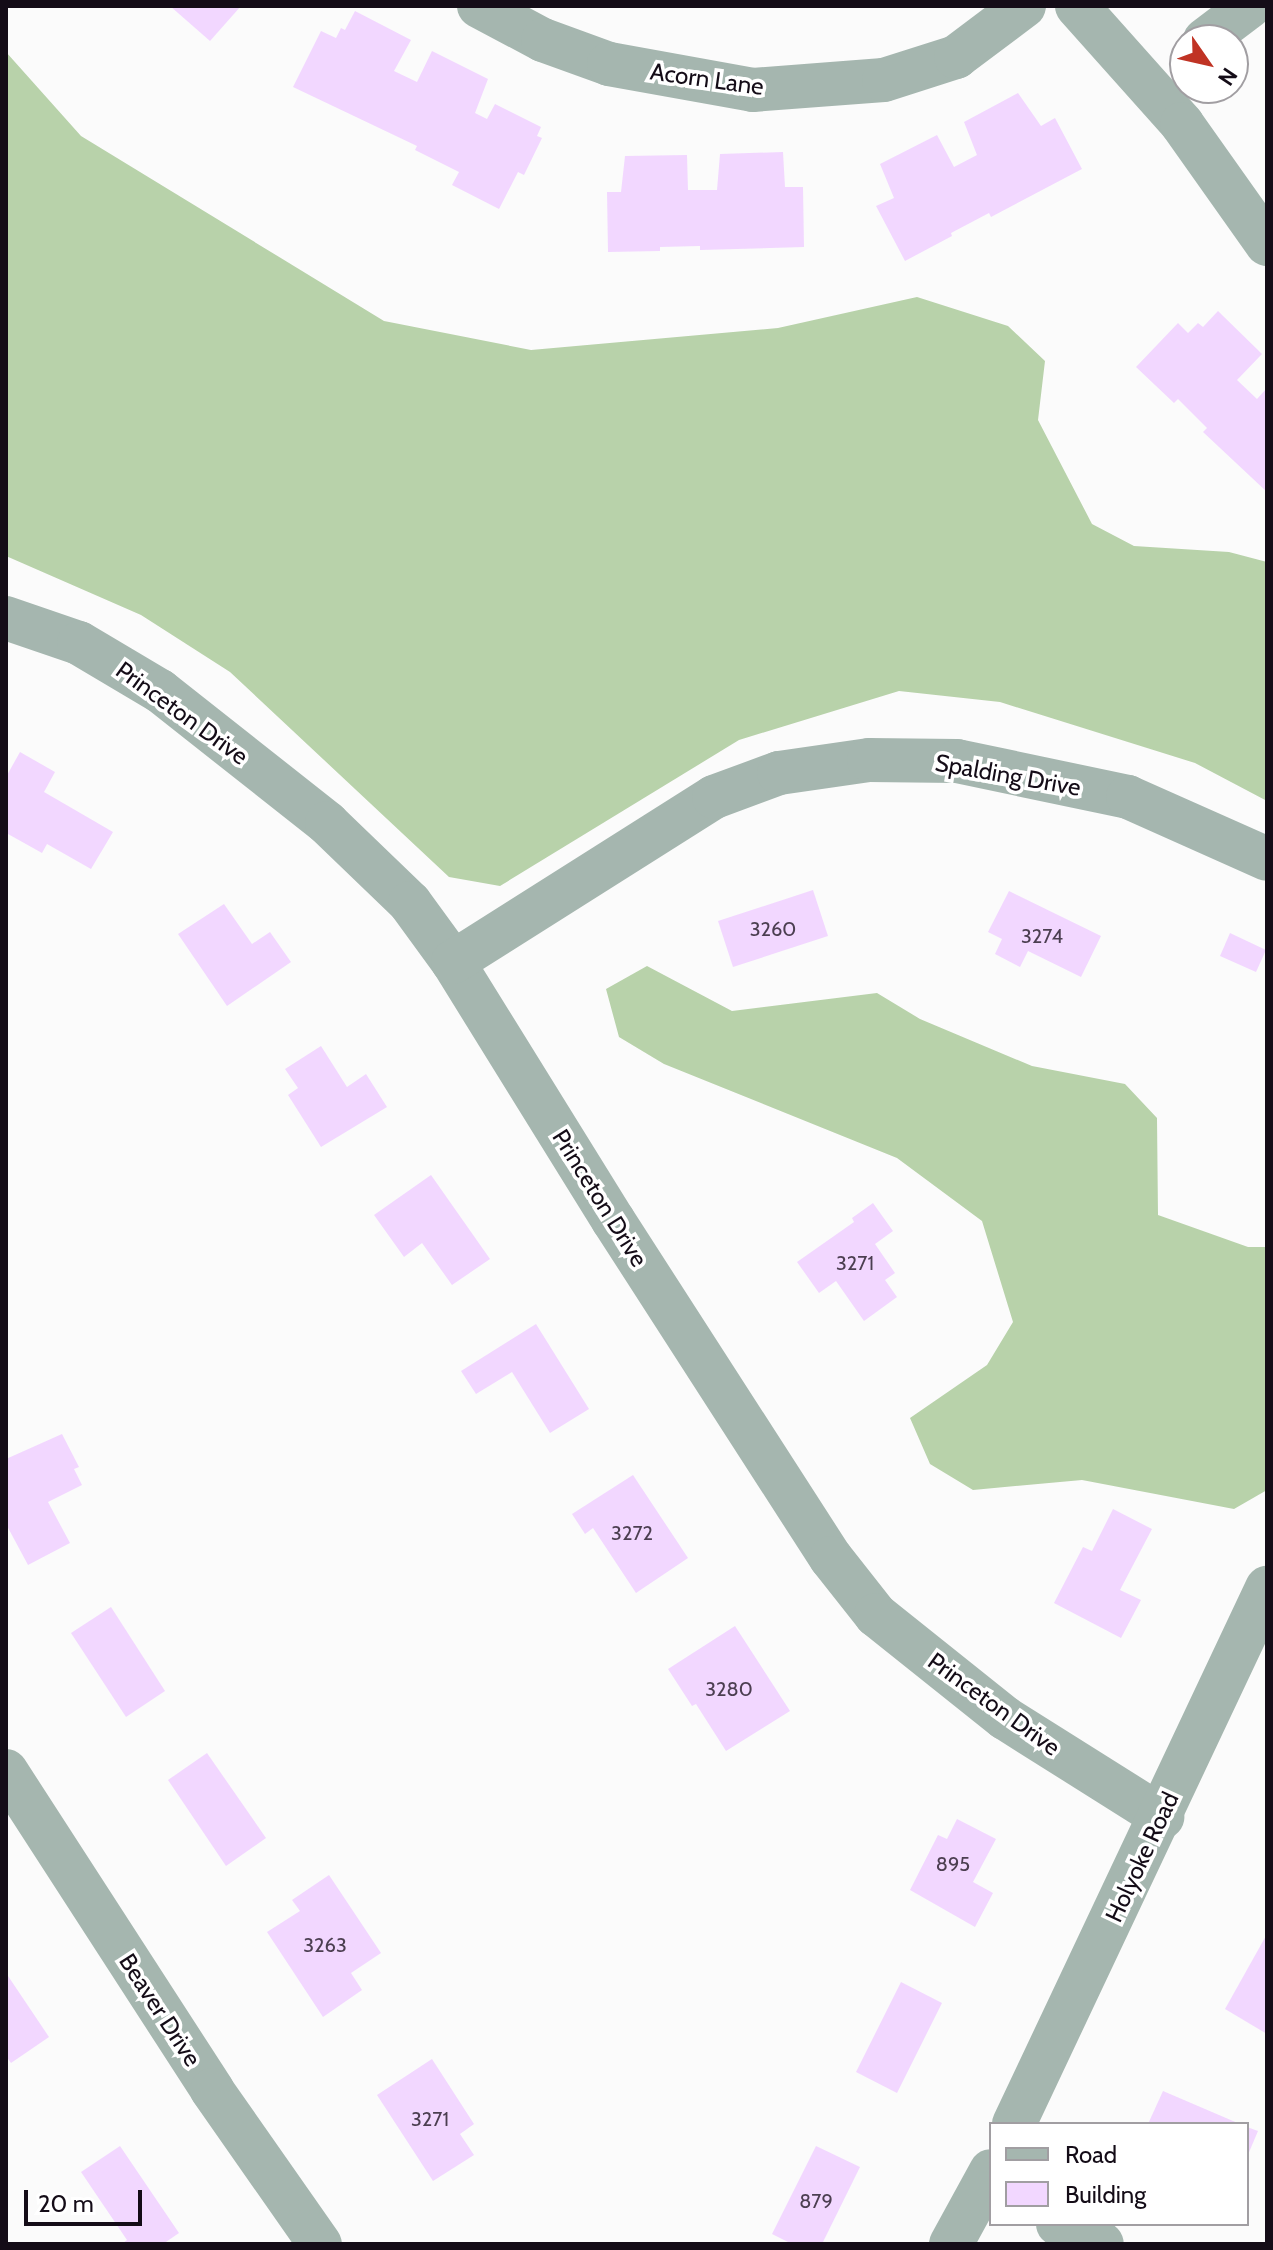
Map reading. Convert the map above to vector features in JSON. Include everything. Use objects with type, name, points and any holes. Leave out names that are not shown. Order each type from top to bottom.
[{"type":"street","name":"Acorn Lane","points":[[479,6],[543,40],[609,64],[753,90],[884,80],[956,57],[1024,6]]},
{"type":"street","points":[[1077,6],[1182,124],[1267,244]]},
{"type":"street","points":[[1226,24],[1250,6]]},
{"type":"street","points":[[1152,88],[1169,72]]},
{"type":"street","name":"Princeton Drive","points":[[6,618],[79,643],[160,691],[327,823],[410,903],[453,962],[831,1558],[876,1615],[1005,1718],[1162,1817]]},
{"type":"street","name":"Spalding Drive","points":[[453,962],[714,797],[779,773],[869,760],[957,761],[1128,797],[1267,859]]},
{"type":"street","name":"Holyoke Road","points":[[1015,2122],[1162,1817],[1267,1588]]},
{"type":"street","name":"Beaver Drive","points":[[6,1771],[212,2090],[320,2244]]},
{"type":"street","points":[[951,2244],[988,2185]]},
{"type":"street","points":[[1062,2226],[1102,2244]]},
{"type":"green space","points":[[6,52],[81,136],[384,321],[531,350],[778,328],[917,297],[1008,326],[1045,361],[1038,420],[1092,524],[1134,546],[1229,552],[1267,562],[1267,801],[1195,763],[1000,702],[899,691],[739,740],[500,886],[449,877],[230,672],[141,615],[6,556]]},
{"type":"green space","points":[[647,966],[732,1011],[877,993],[920,1019],[1032,1066],[1125,1084],[1157,1118],[1158,1215],[1248,1247],[1267,1247],[1267,1490],[1234,1509],[1082,1480],[973,1490],[930,1464],[910,1418],[987,1365],[1013,1322],[982,1221],[897,1158],[664,1064],[619,1037],[606,989]]},
{"type":"building","points":[[170,6],[241,6],[210,41]]},
{"type":"building","points":[[355,11],[411,40],[394,71],[417,82],[432,51],[488,79],[475,113],[487,119],[495,104],[541,127],[537,136],[542,138],[524,175],[518,172],[499,209],[452,185],[459,172],[415,150],[417,146],[293,87],[321,31],[336,38],[341,28],[345,30]]},
{"type":"building","points":[[1018,93],[1041,126],[1055,118],[1082,169],[991,217],[989,213],[905,261],[876,206],[894,198],[880,164],[937,135],[954,167],[977,155],[964,122]]},
{"type":"building","points":[[783,152],[785,187],[803,187],[804,247],[700,250],[700,246],[660,247],[660,251],[608,252],[607,192],[621,192],[625,156],[687,155],[688,190],[717,190],[720,154]]},
{"type":"building","points":[[1218,311],[1262,354],[1237,380],[1257,399],[1267,388],[1267,492],[1203,432],[1207,428],[1178,399],[1174,403],[1136,367],[1178,323],[1188,333],[1198,323],[1203,327]]},
{"type":"building","points":[[20,752],[55,772],[44,792],[113,832],[91,869],[47,844],[42,853],[8,834],[6,838],[6,777]]},
{"type":"building","points":[[813,890],[828,936],[733,967],[718,921]]},
{"type":"building","points":[[1009,891],[1101,936],[1081,977],[1028,951],[1020,967],[995,954],[1002,939],[988,932]]},
{"type":"building","points":[[224,904],[252,944],[270,932],[291,962],[227,1006],[178,934]]},
{"type":"building","points":[[1230,933],[1266,950],[1256,972],[1220,956]]},
{"type":"building","points":[[321,1046],[347,1087],[366,1074],[387,1107],[321,1147],[288,1095],[298,1088],[285,1069]]},
{"type":"building","points":[[431,1175],[490,1259],[452,1285],[422,1243],[404,1257],[374,1215]]},
{"type":"building","points":[[873,1203],[893,1231],[875,1244],[895,1273],[885,1280],[897,1297],[864,1321],[836,1281],[819,1293],[797,1262],[854,1222],[852,1218]]},
{"type":"building","points":[[536,1324],[589,1409],[550,1433],[512,1372],[476,1394],[461,1371]]},
{"type":"building","points":[[62,1434],[79,1467],[74,1469],[82,1485],[48,1502],[70,1543],[28,1565],[6,1524],[6,1459]]},
{"type":"building","points":[[633,1475],[688,1558],[636,1593],[593,1528],[585,1534],[572,1514]]},
{"type":"building","points":[[1113,1509],[1152,1529],[1120,1590],[1141,1600],[1121,1638],[1054,1603],[1083,1547],[1092,1551]]},
{"type":"building","points":[[111,1607],[165,1691],[126,1717],[71,1633]]},
{"type":"building","points":[[735,1626],[790,1711],[726,1751],[696,1704],[692,1706],[668,1669]]},
{"type":"building","points":[[207,1753],[266,1838],[226,1866],[168,1780]]},
{"type":"building","points":[[957,1819],[996,1839],[973,1882],[993,1893],[975,1927],[910,1890],[938,1835],[947,1839]]},
{"type":"building","points":[[329,1875],[381,1953],[351,1973],[362,1990],[323,2017],[267,1932],[300,1911],[292,1900]]},
{"type":"building","points":[[1267,1934],[1267,2034],[1225,2009]]},
{"type":"building","points":[[6,1973],[49,2037],[11,2063],[6,2056]]},
{"type":"building","points":[[901,1982],[942,2003],[897,2093],[856,2072]]},
{"type":"building","points":[[432,2059],[474,2124],[460,2134],[474,2155],[433,2181],[377,2095]]},
{"type":"building","points":[[1163,2091],[1235,2122],[1149,2122]]},
{"type":"building","points":[[1249,2128],[1258,2131],[1249,2152]]},
{"type":"building","points":[[120,2146],[179,2233],[163,2244],[122,2244],[127,2240],[81,2172]]},
{"type":"building","points":[[816,2146],[860,2167],[822,2244],[792,2244],[772,2234]]}]
